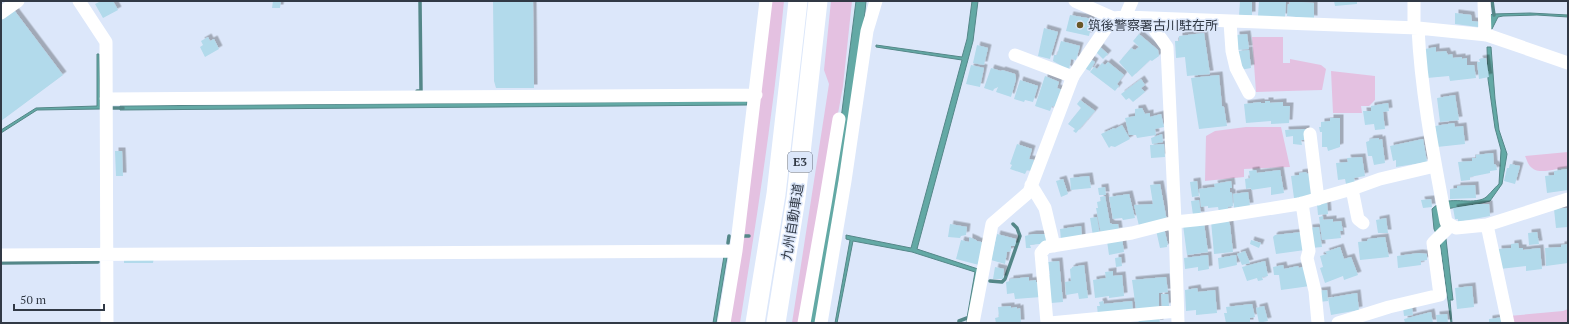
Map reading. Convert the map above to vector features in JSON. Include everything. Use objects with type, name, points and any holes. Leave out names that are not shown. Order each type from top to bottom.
[{"type":"highway","name":"九州自動車道","points":[[755,323],[776,194],[798,1]]},
{"type":"highway","name":"九州自動車道","points":[[776,323],[796,198],[818,1]]},
{"type":"street","points":[[1,13],[18,1]]},
{"type":"street","points":[[80,1],[106,42],[107,323]]},
{"type":"street","points":[[724,323],[736,251],[756,95],[766,1]]},
{"type":"street","points":[[821,323],[845,181],[867,31],[876,1]]},
{"type":"street","points":[[1075,1],[1119,18],[1416,28],[1485,35],[1568,63]]},
{"type":"street","points":[[973,323],[992,224],[1029,192],[1073,77],[1132,1]]},
{"type":"street","points":[[1414,1],[1422,85],[1446,222],[1456,228],[1487,224],[1568,199]]},
{"type":"street","points":[[1484,1],[1485,35]]},
{"type":"street","points":[[1147,19],[1167,47],[1175,222],[1178,317],[1048,323],[1040,253],[1046,247],[1132,233],[1175,222],[1204,219],[1302,203],[1352,189],[1380,179],[1435,166]]},
{"type":"street","points":[[1230,22],[1232,51],[1236,68],[1249,93]]},
{"type":"street","points":[[1015,55],[1073,77]]},
{"type":"street","points":[[106,99],[756,95]]},
{"type":"street","points":[[804,323],[839,119]]},
{"type":"street","points":[[1310,134],[1318,199]]},
{"type":"street","points":[[1031,186],[1045,208],[1054,246]]},
{"type":"street","points":[[1352,189],[1358,219],[1363,223]]},
{"type":"street","points":[[1302,203],[1309,251],[1307,258],[1315,291],[1318,323]]},
{"type":"street","points":[[1487,224],[1508,323]]},
{"type":"street","points":[[1345,322],[1389,307],[1440,296],[1433,243],[1451,225]]},
{"type":"street","points":[[1,255],[736,251]]},
{"type":"shaded area","points":[[772,1],[784,1],[759,203],[740,323],[728,323]]},
{"type":"shaded area","points":[[831,1],[852,1],[843,86],[800,323],[792,323],[829,84],[824,70]]},
{"type":"shaded area","points":[[856,1],[866,1],[863,32],[816,323],[807,323],[841,119]]},
{"type":"shaded area","points":[[972,1],[978,1],[973,41],[917,249],[981,270],[970,323],[967,323],[967,318],[975,272],[912,252],[853,241],[837,323],[835,323],[850,240],[846,239],[846,235],[911,248],[962,60],[876,47],[876,45],[962,57],[967,39]]},
{"type":"shaded area","points":[[1530,13],[1568,15],[1568,17],[1537,15],[1503,16],[1498,17],[1492,29],[1489,28],[1490,16],[1492,14]]},
{"type":"shaded area","points":[[1252,37],[1283,37],[1283,63],[1290,63],[1290,59],[1321,65],[1326,69],[1322,90],[1256,92]]},
{"type":"shaded area","points":[[1487,47],[1491,47],[1499,130],[1507,154],[1502,184],[1490,201],[1440,210],[1440,224],[1446,239],[1453,300],[1450,300],[1451,323],[1440,242],[1434,229],[1432,209],[1444,202],[1477,201],[1483,199],[1499,184],[1501,150],[1495,128],[1488,79]]},
{"type":"shaded area","points":[[97,54],[99,54],[101,109],[37,110],[1,133],[1,130],[36,108],[97,106]]},
{"type":"shaded area","points":[[1331,71],[1375,76],[1375,100],[1369,106],[1361,106],[1362,113],[1333,113]]},
{"type":"shaded area","points":[[747,101],[747,105],[120,110],[120,106]]},
{"type":"shaded area","points":[[1246,127],[1281,127],[1290,167],[1244,169],[1244,177],[1205,181],[1206,136],[1215,131]]},
{"type":"shaded area","points":[[1568,152],[1568,167],[1544,171],[1535,170],[1532,168],[1525,156]]},
{"type":"shaded area","points":[[724,256],[727,257],[716,323],[713,323]]},
{"type":"shaded area","points":[[1568,309],[1568,323],[1511,323],[1509,316],[1563,311]]},
{"type":"building","points":[[101,1],[113,1],[118,10],[103,18],[95,4]]},
{"type":"building","points":[[273,1],[281,1],[280,8],[272,8]]},
{"type":"building","points":[[493,1],[533,1],[534,88],[496,88],[494,81]]},
{"type":"building","points":[[1240,1],[1252,1],[1252,15],[1239,16]]},
{"type":"building","points":[[1259,1],[1286,2],[1285,17],[1258,16]]},
{"type":"building","points":[[1290,1],[1314,3],[1314,19],[1287,16],[1288,4],[1290,4]]},
{"type":"building","points":[[1334,1],[1357,1],[1357,4],[1335,6]]},
{"type":"building","points":[[14,10],[63,75],[1,121],[1,20]]},
{"type":"building","points":[[1455,13],[1471,15],[1472,21],[1479,22],[1478,27],[1455,24]]},
{"type":"building","name":"筑後警察署古川駐在所","points":[[1070,15],[1093,19],[1089,36],[1066,31]]},
{"type":"building","points":[[1044,28],[1058,32],[1050,59],[1038,56]]},
{"type":"building","points":[[1204,33],[1210,74],[1187,76],[1185,57],[1176,58],[1175,41],[1179,41],[1179,36]]},
{"type":"building","points":[[1139,34],[1158,50],[1159,56],[1152,61],[1150,60],[1132,77],[1119,62],[1131,48],[1135,50],[1139,47],[1133,41]]},
{"type":"building","points":[[1247,34],[1249,49],[1237,50],[1236,35]]},
{"type":"building","points":[[208,37],[210,41],[214,39],[219,49],[205,57],[200,47],[203,45],[201,41]]},
{"type":"building","points":[[1061,41],[1080,46],[1076,60],[1071,59],[1069,70],[1053,61],[1054,55],[1057,55]]},
{"type":"building","points":[[977,45],[988,48],[984,65],[973,63]]},
{"type":"building","points":[[1100,47],[1108,54],[1103,59],[1096,52]]},
{"type":"building","points":[[1436,47],[1436,52],[1446,51],[1448,55],[1452,54],[1453,58],[1467,58],[1467,65],[1474,65],[1476,78],[1450,81],[1449,76],[1427,78],[1425,49]]},
{"type":"building","points":[[1249,50],[1251,68],[1240,70],[1238,51]]},
{"type":"building","points":[[1486,58],[1489,77],[1479,79],[1477,62],[1480,62],[1479,59]]},
{"type":"building","points":[[1090,59],[1095,62],[1090,71],[1084,68]]},
{"type":"building","points":[[1108,62],[1124,75],[1117,84],[1119,86],[1115,91],[1090,72],[1094,67],[1097,69],[1102,63],[1105,65]]},
{"type":"building","points":[[971,65],[984,68],[980,87],[966,84]]},
{"type":"building","points":[[991,68],[1015,74],[1016,79],[1011,97],[996,92],[998,87],[993,91],[984,88]]},
{"type":"building","points":[[1219,75],[1222,106],[1224,107],[1227,126],[1199,129],[1191,78]]},
{"type":"building","points":[[1045,76],[1059,82],[1057,88],[1062,90],[1057,107],[1052,106],[1050,111],[1035,106]]},
{"type":"building","points":[[1141,79],[1145,85],[1141,88],[1145,92],[1133,102],[1129,98],[1126,100],[1121,94]]},
{"type":"building","points":[[1020,80],[1038,86],[1033,102],[1025,100],[1024,102],[1014,99]]},
{"type":"building","points":[[1455,95],[1459,120],[1440,122],[1437,98]]},
{"type":"building","points":[[1080,100],[1095,111],[1076,133],[1073,131],[1075,129],[1068,124],[1081,108],[1077,104]]},
{"type":"building","points":[[1265,101],[1270,101],[1270,103],[1283,102],[1283,106],[1290,106],[1289,123],[1271,124],[1271,121],[1246,123],[1244,104],[1265,103]]},
{"type":"building","points":[[1388,103],[1389,111],[1383,112],[1385,129],[1375,130],[1374,124],[1365,125],[1363,111],[1371,111],[1371,106]]},
{"type":"building","points":[[1142,108],[1145,114],[1150,113],[1150,117],[1161,114],[1164,127],[1155,129],[1156,135],[1137,138],[1136,135],[1129,135],[1125,118],[1135,116],[1135,109]]},
{"type":"building","points":[[1330,118],[1340,118],[1340,147],[1328,151],[1327,147],[1322,147],[1322,132],[1320,132],[1319,127],[1321,127],[1321,122],[1330,121]]},
{"type":"building","points":[[1454,123],[1455,127],[1463,126],[1465,144],[1437,147],[1435,126]]},
{"type":"building","points":[[1122,125],[1130,139],[1115,147],[1111,146],[1109,148],[1101,134]]},
{"type":"building","points":[[1306,129],[1306,140],[1301,140],[1302,145],[1293,144],[1293,136],[1286,137],[1285,130]]},
{"type":"building","points":[[1162,134],[1163,142],[1152,144],[1151,138]]},
{"type":"building","points":[[1379,138],[1379,140],[1382,139],[1385,163],[1374,165],[1372,156],[1368,156],[1366,142],[1370,139]]},
{"type":"building","points":[[1423,139],[1427,162],[1396,167],[1396,160],[1393,161],[1390,146]]},
{"type":"building","points":[[1017,144],[1032,149],[1029,159],[1034,160],[1031,171],[1027,170],[1025,174],[1010,169],[1012,165],[1010,164]]},
{"type":"building","points":[[1164,144],[1165,157],[1151,158],[1150,145]]},
{"type":"building","points":[[115,151],[122,151],[123,176],[116,176]]},
{"type":"building","points":[[1493,153],[1494,164],[1496,165],[1497,170],[1470,177],[1470,180],[1461,181],[1458,162],[1472,161],[1472,158],[1476,158],[1476,155]]},
{"type":"building","points":[[1362,157],[1365,176],[1354,178],[1355,183],[1346,184],[1345,179],[1338,180],[1336,163],[1348,162],[1347,158]]},
{"type":"building","points":[[1510,164],[1520,166],[1515,184],[1504,181],[1507,168],[1509,168]]},
{"type":"building","points":[[1568,169],[1568,190],[1547,193],[1545,176],[1554,175],[1554,171]]},
{"type":"building","points":[[1256,170],[1257,173],[1280,170],[1284,193],[1271,195],[1271,187],[1251,190],[1251,188],[1246,189],[1245,179],[1250,178],[1249,171]]},
{"type":"building","points":[[1306,172],[1307,174],[1309,173],[1311,197],[1294,198],[1291,176]]},
{"type":"building","points":[[1089,176],[1091,188],[1071,190],[1070,178]]},
{"type":"building","points":[[1063,179],[1068,194],[1061,197],[1056,181]]},
{"type":"building","points":[[1197,181],[1199,196],[1192,197],[1190,182]]},
{"type":"building","points":[[1231,181],[1232,188],[1230,188],[1230,192],[1232,193],[1233,206],[1228,207],[1228,211],[1219,212],[1218,207],[1201,207],[1199,189],[1215,187],[1214,184]]},
{"type":"building","points":[[1160,184],[1167,221],[1139,226],[1134,205],[1153,204],[1150,185]]},
{"type":"building","points":[[1475,185],[1476,198],[1450,199],[1450,189],[1457,188],[1457,186]]},
{"type":"building","points":[[1105,187],[1106,195],[1099,195],[1098,188]]},
{"type":"building","points":[[1248,192],[1250,206],[1234,208],[1233,194]]},
{"type":"building","points":[[1129,194],[1135,218],[1123,220],[1122,218],[1113,219],[1109,197]]},
{"type":"building","points":[[1105,196],[1110,223],[1118,224],[1119,231],[1101,234],[1096,208],[1098,208],[1097,202],[1101,201],[1100,197]]},
{"type":"building","points":[[1431,199],[1432,207],[1423,208],[1421,200]]},
{"type":"building","points":[[1199,200],[1201,215],[1193,215],[1191,201]]},
{"type":"building","points":[[1327,203],[1328,214],[1318,215],[1317,204]]},
{"type":"building","points":[[1489,204],[1490,216],[1458,222],[1458,219],[1455,219],[1453,208]]},
{"type":"building","points":[[1568,208],[1568,227],[1556,228],[1554,209]]},
{"type":"building","points":[[1323,216],[1323,220],[1333,219],[1333,222],[1341,221],[1343,231],[1340,231],[1341,238],[1322,240],[1319,217]]},
{"type":"building","points":[[1097,217],[1100,235],[1093,236],[1090,218]]},
{"type":"building","points":[[1386,218],[1388,233],[1378,233],[1376,220]]},
{"type":"building","points":[[1228,219],[1233,252],[1214,254],[1211,221]]},
{"type":"building","points":[[1204,223],[1208,252],[1187,255],[1183,225]]},
{"type":"building","points":[[950,224],[967,227],[966,235],[961,236],[960,238],[948,237]]},
{"type":"building","points":[[1081,226],[1082,238],[1061,240],[1060,229]]},
{"type":"building","points":[[1319,227],[1322,247],[1311,248],[1309,228]]},
{"type":"building","points":[[1164,228],[1168,245],[1167,247],[1160,248],[1156,230]]},
{"type":"building","points":[[1302,232],[1305,250],[1276,254],[1273,237],[1275,235]]},
{"type":"building","points":[[1537,232],[1539,244],[1529,245],[1528,233]]},
{"type":"building","points":[[997,234],[1016,239],[1015,246],[1011,246],[1011,251],[1007,252],[1005,264],[991,260]]},
{"type":"building","points":[[1033,234],[1047,234],[1048,243],[1030,245],[1031,248],[1026,248],[1025,236]]},
{"type":"building","points":[[969,237],[985,243],[979,265],[956,259],[961,240],[969,242]]},
{"type":"building","points":[[1385,237],[1389,257],[1360,260],[1358,242]]},
{"type":"building","points":[[1122,238],[1124,252],[1109,255],[1107,241]]},
{"type":"building","points":[[1251,240],[1261,243],[1259,248],[1250,244]]},
{"type":"building","points":[[1518,243],[1519,248],[1523,248],[1523,250],[1540,248],[1542,269],[1526,271],[1526,266],[1500,269],[1498,249],[1511,248],[1511,244]]},
{"type":"building","points":[[1568,244],[1568,263],[1546,266],[1545,248],[1561,247],[1561,245]]},
{"type":"building","points":[[1340,247],[1344,259],[1351,257],[1358,275],[1344,280],[1343,276],[1325,283],[1320,268],[1323,267],[1320,256],[1327,254],[1325,252]]},
{"type":"building","points":[[1245,251],[1250,263],[1242,265],[1237,254]]},
{"type":"building","points":[[1419,253],[1427,254],[1427,260],[1421,261],[1421,265],[1398,268],[1397,256]]},
{"type":"building","points":[[1208,255],[1209,269],[1198,271],[1198,267],[1185,269],[1184,258]]},
{"type":"building","points":[[1236,255],[1237,265],[1219,269],[1218,258]]},
{"type":"building","points":[[124,257],[154,257],[153,263],[124,263]]},
{"type":"building","points":[[1121,257],[1122,266],[1116,267],[1115,258]]},
{"type":"building","points":[[1059,261],[1063,302],[1051,303],[1046,276],[1050,275],[1048,262]]},
{"type":"building","points":[[1265,261],[1268,276],[1262,277],[1263,280],[1258,281],[1257,278],[1247,281],[1242,267]]},
{"type":"building","points":[[1084,265],[1088,298],[1079,299],[1078,293],[1066,295],[1065,282],[1071,281],[1070,269],[1072,267]]},
{"type":"building","points":[[1283,265],[1284,269],[1305,266],[1310,286],[1281,290],[1279,275],[1274,275],[1273,267]]},
{"type":"building","points":[[995,267],[1004,269],[1003,279],[993,279]]},
{"type":"building","points":[[1113,271],[1113,276],[1122,275],[1124,296],[1095,298],[1093,280],[1106,278],[1105,272]]},
{"type":"building","points":[[1029,277],[1029,281],[1036,280],[1036,282],[1039,282],[1041,297],[1015,299],[1014,293],[1007,294],[1006,282],[1010,281],[1010,279]]},
{"type":"building","points":[[1166,277],[1168,292],[1159,293],[1159,310],[1136,309],[1132,280]]},
{"type":"building","points":[[1472,286],[1474,307],[1457,309],[1455,288]]},
{"type":"building","points":[[1197,288],[1198,292],[1215,290],[1217,313],[1196,315],[1196,310],[1186,311],[1185,290]]},
{"type":"building","points":[[1327,290],[1328,301],[1319,302],[1318,291]]},
{"type":"building","points":[[1357,293],[1359,310],[1331,315],[1328,298]]},
{"type":"building","points":[[1161,294],[1168,294],[1169,306],[1162,307]]},
{"type":"building","points":[[1103,301],[1104,304],[1132,301],[1133,312],[1098,315],[1097,306],[1100,306],[1099,302]]},
{"type":"building","points":[[1252,304],[1255,317],[1250,318],[1250,323],[1226,323],[1224,313],[1227,313],[1226,307]]},
{"type":"building","points":[[1011,306],[1011,308],[1020,308],[1021,323],[996,323],[995,318],[999,317],[998,307]]},
{"type":"building","points":[[1264,306],[1268,321],[1259,323],[1256,308]]},
{"type":"building","points":[[1403,308],[1412,308],[1413,315],[1404,316]]},
{"type":"building","points":[[1431,312],[1433,323],[1405,323],[1404,319]]},
{"type":"building","points":[[1447,314],[1448,323],[1437,323],[1436,315]]},
{"type":"building","points":[[1159,317],[1160,323],[1139,323],[1138,319]]},
{"type":"building","points":[[1504,317],[1505,323],[1489,323],[1489,319]]},
{"type":"waterway","points":[[417,91],[421,91],[420,1]]},
{"type":"waterway","points":[[1492,1],[1494,15]]},
{"type":"waterway","points":[[109,108],[123,108]]},
{"type":"waterway","points":[[990,281],[1002,282],[1005,279],[1020,236],[1017,228],[1013,224]]},
{"type":"waterway","points":[[728,243],[729,236]]},
{"type":"waterway","points":[[743,236],[749,236]]},
{"type":"waterway","points":[[1,263],[98,262]]},
{"type":"waterway","points":[[959,323],[959,321],[967,318]]},
{"type":"place","name":"筑後警察署古川駐在所","points":[[1080,25]]}]
